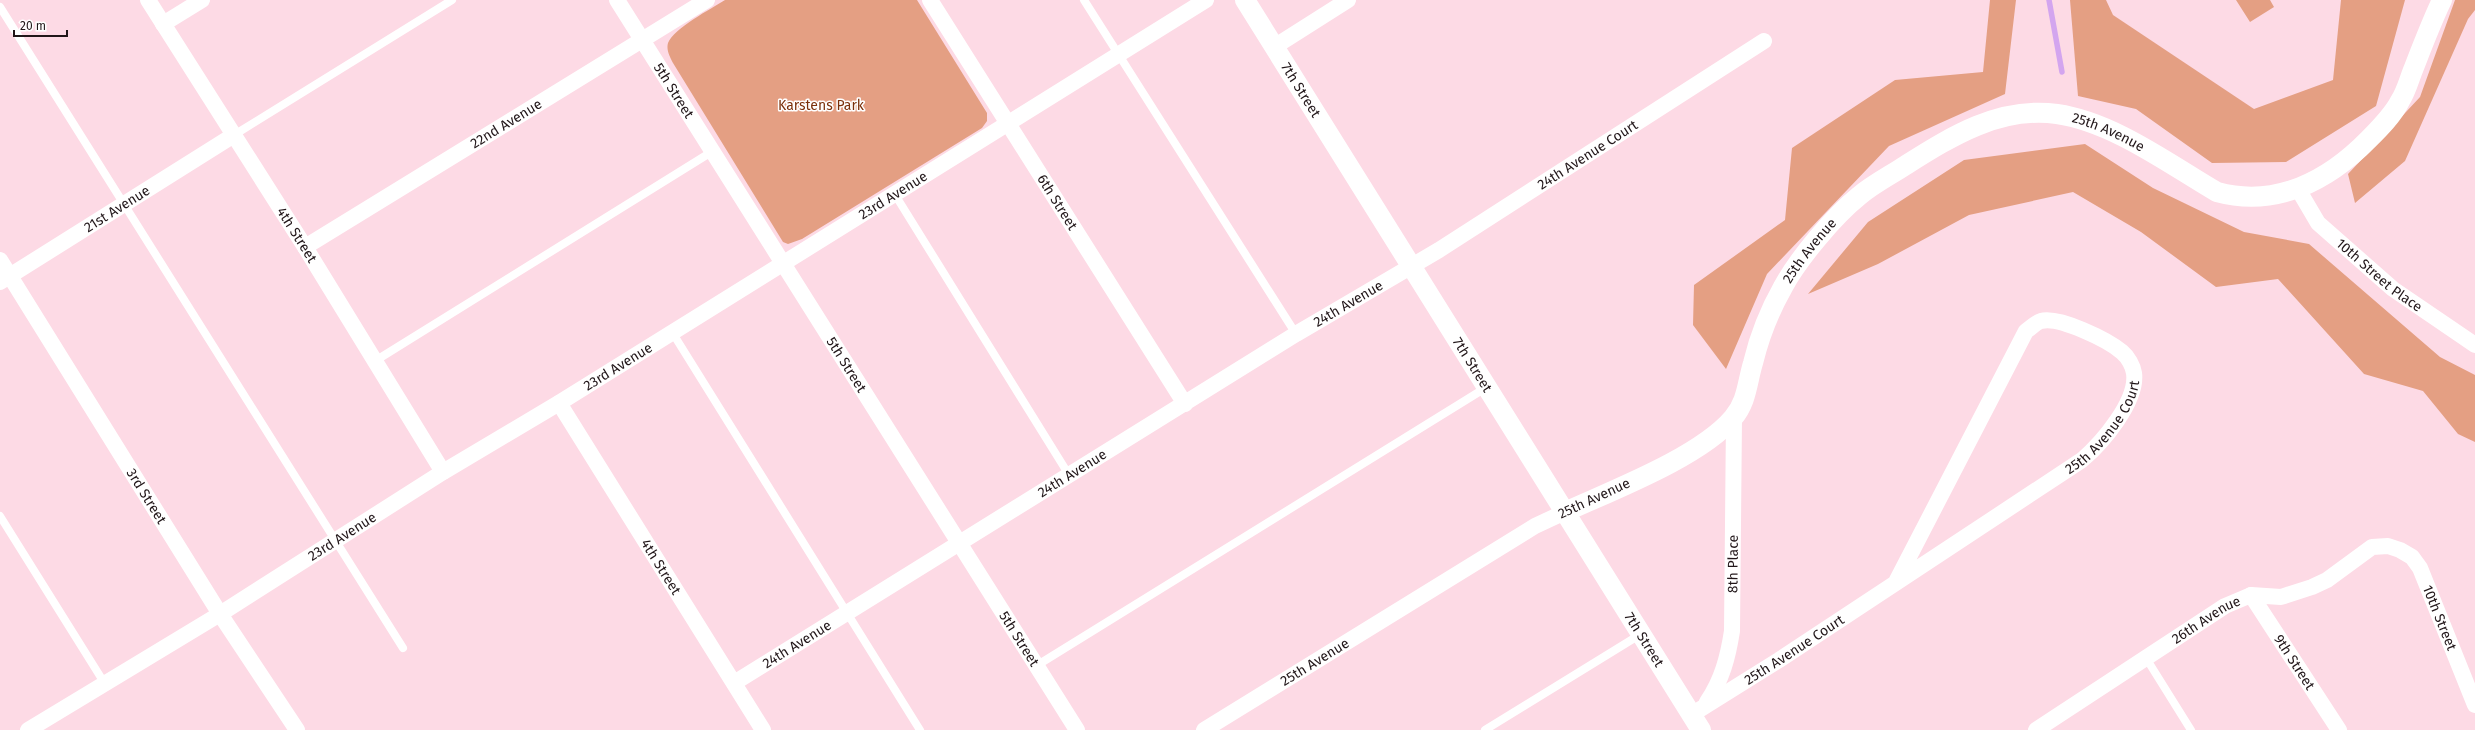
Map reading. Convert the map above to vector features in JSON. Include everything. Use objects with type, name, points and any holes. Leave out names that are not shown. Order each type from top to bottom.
[{"type":"street","name":"4th Street","points":[[148,0],[305,247],[443,472]]},
{"type":"street","points":[[163,24],[202,0]]},
{"type":"street","name":"5th Street","points":[[617,0],[784,262],[1077,730]]},
{"type":"street","name":"22nd Avenue","points":[[305,247],[707,0]]},
{"type":"street","name":"6th Street","points":[[930,0],[1185,404]]},
{"type":"street","name":"23rd Avenue","points":[[28,730],[220,614],[443,472],[559,403],[1206,0]]},
{"type":"street","name":"7th Street","points":[[1245,0],[1642,634],[1699,717]]},
{"type":"street","points":[[1274,47],[1348,0]]},
{"type":"street","name":"25th Avenue","points":[[1204,730],[1535,526],[1697,448],[1717,435],[1734,417],[1746,396],[1753,362],[1783,287],[1826,228],[1860,195],[1932,149],[1976,124],[2012,115],[2057,114],[2113,130],[2217,192],[2235,197],[2256,198],[2298,189],[2336,170],[2354,155],[2380,128],[2400,102],[2442,0]]},
{"type":"street","name":"24th Avenue Court","points":[[1411,266],[1439,250],[1764,41]]},
{"type":"street","name":"21st Avenue","points":[[5,279],[234,136]]},
{"type":"street","name":"10th Street Place","points":[[2298,189],[2318,223],[2393,290],[2475,345]]},
{"type":"street","name":"3rd Street","points":[[0,260],[5,279],[296,730]]},
{"type":"street","name":"24th Avenue","points":[[734,683],[1296,334],[1411,266]]},
{"type":"street","name":"25th Avenue Court","points":[[1699,717],[1779,660],[2082,460],[2096,448],[2115,424],[2134,383],[2134,372],[2123,353],[2112,345],[2054,320],[2041,321],[2026,331],[1896,582]]},
{"type":"street","name":"4th Street","points":[[559,403],[763,730]]},
{"type":"street","name":"8th Place","points":[[1699,717],[1716,688],[1726,663],[1732,631],[1735,448],[1734,417]]},
{"type":"street","name":"26th Avenue","points":[[2036,730],[2225,606],[2251,595],[2281,597],[2312,586],[2327,580],[2372,546],[2388,546]]},
{"type":"street","name":"10th Street","points":[[2388,546],[2412,557],[2420,568],[2475,705]]},
{"type":"street","name":"9th Street","points":[[2251,595],[2339,730]]},
{"type":"lane","points":[[234,136],[452,0]]},
{"type":"lane","points":[[1084,0],[1296,334]]},
{"type":"lane","points":[[0,6],[334,542],[403,648]]},
{"type":"lane","points":[[375,361],[713,151]]},
{"type":"lane","points":[[894,193],[1069,475]]},
{"type":"lane","points":[[672,332],[920,730]]},
{"type":"lane","points":[[1036,666],[1487,387]]},
{"type":"lane","points":[[0,516],[105,684]]},
{"type":"lane","points":[[1485,730],[1642,634]]},
{"type":"lane","points":[[2146,658],[2191,730]]},
{"type":"green space","name":"Karstens Park","points":[[725,0],[917,0],[987,113],[987,121],[982,128],[802,239],[788,244],[783,242],[673,63],[668,51],[668,43],[677,31]]},
{"type":"green space","points":[[1990,0],[2016,0],[2005,94],[1889,146],[1767,274],[1726,369],[1693,325],[1694,285],[1785,220],[1792,148],[1895,80],[1983,72]]},
{"type":"green space","points":[[2070,0],[2106,0],[2113,15],[2254,109],[2333,80],[2341,0],[2405,0],[2376,106],[2286,162],[2212,163],[2136,109],[2078,96]]},
{"type":"green space","points":[[2236,0],[2270,0],[2274,7],[2250,22]]},
{"type":"green space","points":[[2455,0],[2475,0],[2475,10],[2468,19],[2405,161],[2355,203],[2348,174],[2420,97]]},
{"type":"green space","points":[[2085,144],[2153,188],[2244,232],[2309,244],[2440,357],[2475,375],[2475,442],[2458,434],[2423,391],[2364,374],[2278,279],[2216,287],[2141,232],[2073,192],[1969,215],[1878,264],[1808,294],[1868,222],[1964,160]]},
{"type":"waterway","points":[[2049,0],[2062,72]]}]
